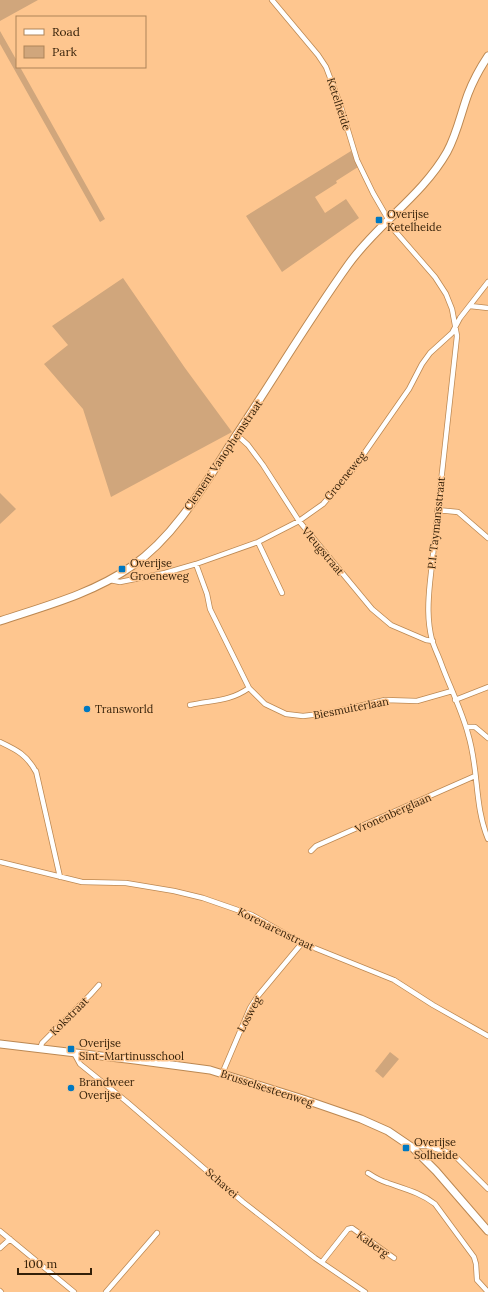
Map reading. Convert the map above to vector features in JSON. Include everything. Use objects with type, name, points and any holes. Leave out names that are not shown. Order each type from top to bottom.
[{"type":"street","name":"Ketelheide","points":[[272,0],[318,55],[326,68],[340,104],[357,160],[388,220]]},
{"type":"street","name":"Clement Vanophemstraat","points":[[0,621],[78,594],[110,580],[133,566],[157,546],[178,522],[237,435],[350,262],[363,246],[422,186],[436,169],[447,152],[458,127],[473,83],[488,56]]},
{"type":"street","name":"P.I. Taymansstraat","points":[[388,220],[395,231],[435,278],[446,294],[452,309],[456,326],[457,336],[437,510],[428,615],[433,641],[466,728],[474,760],[480,816],[488,839]]},
{"type":"street","name":"Groeneweg","points":[[110,580],[120,582],[165,573],[196,564],[258,542],[299,521],[323,504],[354,468],[409,389],[422,364],[430,353],[452,333],[460,318],[488,282]]},
{"type":"street","points":[[470,306],[488,308]]},
{"type":"street","name":"Vleugstraat","points":[[237,435],[248,445],[267,470],[299,521],[372,610],[391,625],[409,634],[433,641]]},
{"type":"street","points":[[437,510],[458,512],[488,538]]},
{"type":"street","points":[[258,542],[282,593]]},
{"type":"street","name":"Biesmuiterlaan","points":[[196,564],[208,594],[210,609],[248,688],[265,704],[286,714],[303,716],[329,713],[385,700],[418,701],[452,691]]},
{"type":"street","points":[[455,700],[488,687]]},
{"type":"street","points":[[190,705],[228,699],[248,688]]},
{"type":"street","points":[[466,728],[475,727],[488,738]]},
{"type":"street","points":[[0,742],[17,750],[27,757],[36,771],[42,792],[60,877]]},
{"type":"street","name":"Vronenberglaan","points":[[311,851],[316,846],[475,776]]},
{"type":"street","name":"Korenarenstraat","points":[[0,862],[82,882],[126,883],[149,886],[203,898],[252,915],[302,943],[394,980],[433,1005],[488,1036]]},
{"type":"street","name":"Losweg","points":[[222,1074],[250,1008],[257,997],[302,943]]},
{"type":"street","name":"Kokstraat","points":[[40,1048],[42,1043],[99,985]]},
{"type":"street","name":"Brusselsesteenweg","points":[[0,1044],[200,1069],[222,1074],[361,1119],[388,1131],[413,1148],[436,1171],[488,1231]]},
{"type":"street","name":"Schavei","points":[[74,1053],[76,1059],[84,1067],[138,1111],[243,1202],[322,1262],[365,1292]]},
{"type":"street","points":[[84,1054],[84,1067]]},
{"type":"street","points":[[413,1148],[427,1146],[450,1154],[457,1158],[488,1189]]},
{"type":"street","points":[[368,1173],[387,1183],[409,1189],[435,1204],[474,1257],[477,1280],[488,1292]]},
{"type":"street","name":"Kaberg","points":[[322,1262],[348,1229],[352,1228],[394,1258]]},
{"type":"street","points":[[0,1231],[74,1292]]},
{"type":"street","points":[[106,1292],[157,1233]]},
{"type":"street","points":[[0,1248],[10,1239]]},
{"type":"green space","points":[[0,0],[38,0],[0,21]]},
{"type":"green space","points":[[0,31],[16,59],[16,68],[21,68],[105,219],[100,222],[0,44]]},
{"type":"green space","points":[[351,151],[358,167],[315,197],[325,213],[346,199],[359,218],[282,272],[246,216]]},
{"type":"green space","points":[[123,278],[185,368],[232,432],[111,497],[83,409],[44,364],[68,345],[52,326]]},
{"type":"green space","points":[[0,493],[16,509],[0,524]]},
{"type":"green space","points":[[390,1052],[399,1059],[383,1078],[375,1071]]},
{"type":"place","name":"Overijse Ketelheide","points":[[379,220]]},
{"type":"place","name":"Overijse Groeneweg","points":[[122,569]]},
{"type":"place","name":"Transworld","points":[[87,709]]},
{"type":"place","name":"Overijse Sint-Martinusschool","points":[[71,1049]]},
{"type":"place","name":"Brandweer Overijse","points":[[71,1088]]},
{"type":"place","name":"Overijse Solheide","points":[[406,1148]]}]
